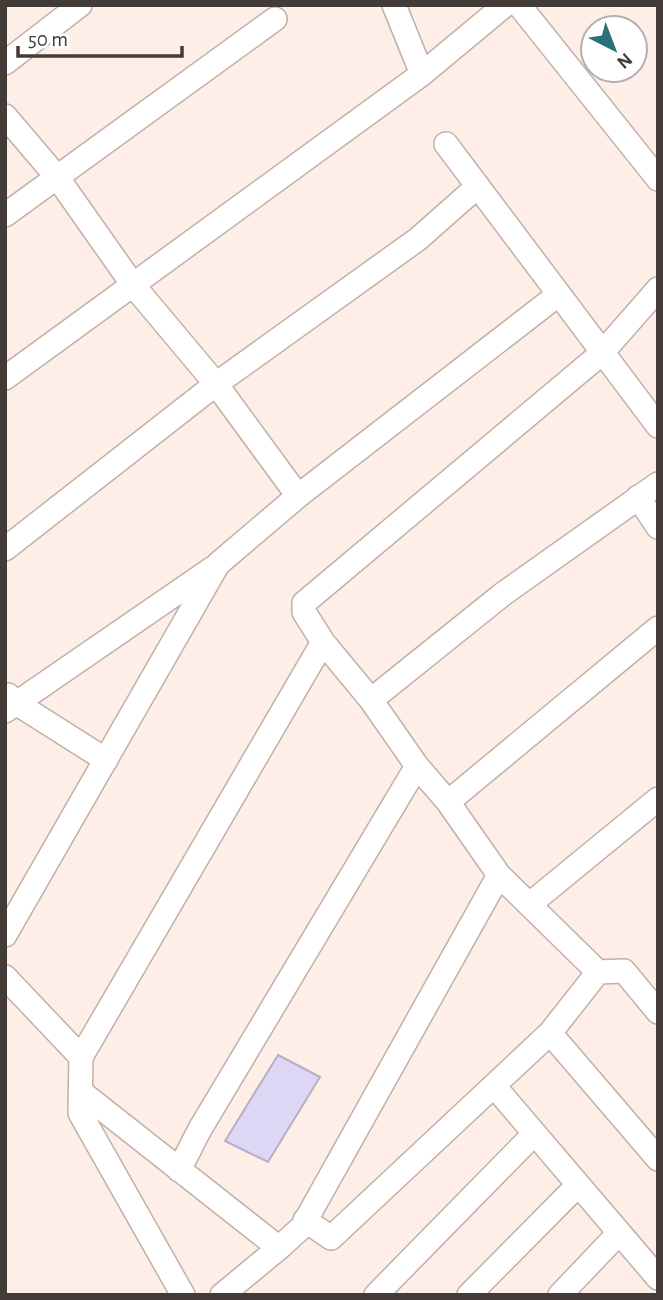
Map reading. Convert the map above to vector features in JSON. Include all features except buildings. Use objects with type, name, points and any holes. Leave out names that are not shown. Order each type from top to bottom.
[{"type":"street","points":[[5,63],[80,5]]},
{"type":"street","points":[[394,5],[422,74]]},
{"type":"street","points":[[5,378],[422,74],[505,5]]},
{"type":"street","points":[[519,5],[658,179]]},
{"type":"street","points":[[5,215],[275,19]]},
{"type":"street","points":[[5,116],[57,177],[133,285],[216,384],[298,496]]},
{"type":"street","points":[[446,144],[658,426]]},
{"type":"street","points":[[5,549],[216,384],[418,239],[478,186]]},
{"type":"street","points":[[658,289],[602,353],[304,603],[304,612],[323,642],[371,700],[499,875],[598,972],[624,971],[658,1012]]},
{"type":"street","points":[[106,760],[9,702],[218,564],[298,496],[559,294]]},
{"type":"street","points":[[371,700],[503,594],[658,484]]},
{"type":"street","points":[[638,497],[658,527]]},
{"type":"street","points":[[5,935],[218,564]]},
{"type":"street","points":[[448,802],[658,628]]},
{"type":"street","points":[[183,1295],[80,1113],[81,1057],[323,642]]},
{"type":"street","points":[[179,1170],[200,1129],[418,766]]},
{"type":"street","points":[[530,904],[658,799]]},
{"type":"street","points":[[222,1295],[302,1227],[499,875]]},
{"type":"street","points":[[305,1220],[331,1238],[550,1033],[598,972]]},
{"type":"street","points":[[5,977],[81,1057]]},
{"type":"street","points":[[550,1033],[658,1159]]},
{"type":"street","points":[[495,1087],[658,1278]]},
{"type":"street","points":[[81,1092],[279,1248]]},
{"type":"street","points":[[376,1295],[534,1134]]},
{"type":"street","points":[[469,1295],[578,1185]]},
{"type":"street","points":[[561,1295],[619,1233]]},
{"type":"street","points":[[648,1295],[658,1285]]}]
